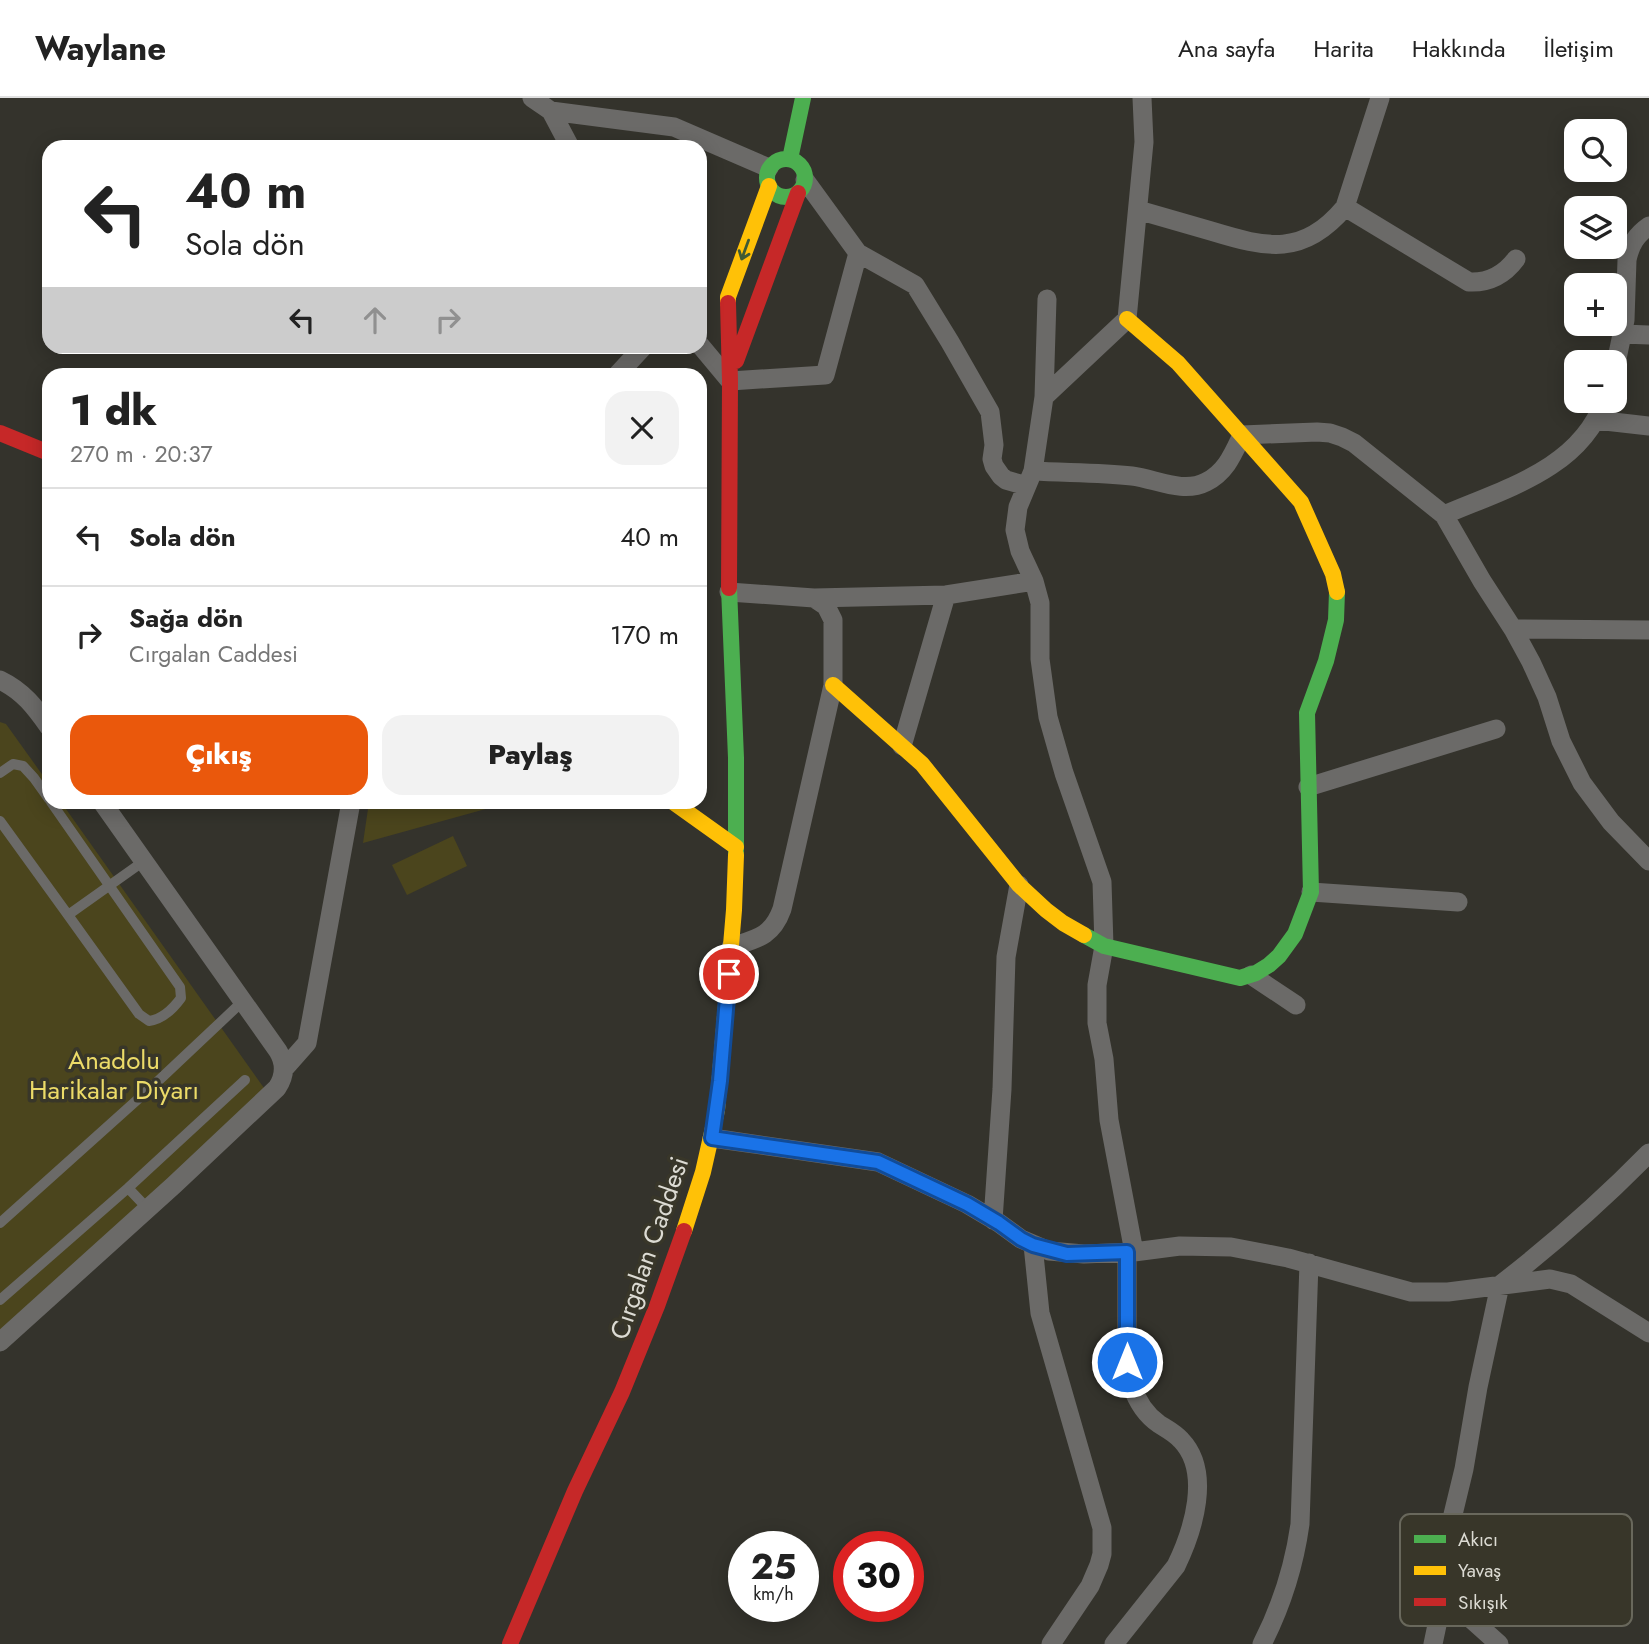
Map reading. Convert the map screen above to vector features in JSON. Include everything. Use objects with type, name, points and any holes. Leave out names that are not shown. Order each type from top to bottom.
[{"type":"street","points":[[533,98],[551,111],[566,140]]},
{"type":"street","points":[[790,159],[803,98]]},
{"type":"street","points":[[1044,397],[1127,320],[1144,142],[1142,98]]},
{"type":"street","points":[[1138,210],[1260,244],[1289,243],[1315,234],[1345,207],[1380,98]]},
{"type":"street","points":[[551,111],[674,127],[699,140]]},
{"type":"street","points":[[707,144],[769,177],[779,196],[789,196],[801,187],[805,176],[802,167],[790,159],[780,159],[769,177]]},
{"type":"street","name":"Cırgalan Caddesi","points":[[510,1644],[644,1338],[693,1205],[712,1138],[720,1081],[736,847],[736,758],[729,592],[728,297],[769,177]]},
{"type":"street","points":[[801,187],[859,253],[915,285],[990,412],[994,466],[1006,480],[1020,484],[1030,477],[1132,476],[1183,487],[1192,486],[1209,481],[1226,467],[1242,435]]},
{"type":"street","name":"Cırgalan Caddesi","points":[[730,381],[801,187]]},
{"type":"street","points":[[1345,207],[1469,282],[1492,279],[1502,274],[1516,259]]},
{"type":"street","points":[[1627,273],[1629,251],[1637,236],[1649,226]]},
{"type":"street","points":[[707,353],[730,381],[825,376],[859,253]]},
{"type":"street","points":[[1047,299],[1044,397],[1030,477],[1018,507],[1015,530],[1040,603],[1040,659],[1048,717],[1064,774],[1102,882],[1104,946],[1097,985],[1097,1023],[1104,1059],[1109,1120],[1131,1252],[1127,1362],[1137,1398],[1148,1415],[1173,1432],[1187,1447],[1195,1464],[1197,1481],[1193,1520],[1176,1566],[1114,1644]]},
{"type":"street","points":[[833,685],[922,764],[1019,885],[1063,923],[1104,946],[1240,978],[1271,965],[1289,946],[1311,892],[1307,713],[1333,634],[1337,607],[1333,574],[1301,502],[1178,363],[1127,320]]},
{"type":"street","points":[[1627,334],[1649,335]]},
{"type":"street","points":[[624,368],[637,354]]},
{"type":"street","points":[[1444,515],[1521,483],[1554,464],[1578,444],[1599,413]]},
{"type":"street","points":[[1596,420],[1649,426]]},
{"type":"street","points":[[1242,435],[1317,432],[1342,437],[1354,443],[1444,515],[1531,662],[1547,697],[1561,741],[1582,783],[1611,822],[1649,861]]},
{"type":"street","points":[[0,433],[42,450]]},
{"type":"street","points":[[729,592],[814,598],[946,596],[1034,581]]},
{"type":"street","points":[[902,746],[946,596]]},
{"type":"street","points":[[731,947],[764,936],[779,917],[833,685],[833,620],[826,606],[814,598]]},
{"type":"street","points":[[1513,629],[1649,630]]},
{"type":"street","points":[[0,680],[23,694],[42,717]]},
{"type":"street","points":[[1308,787],[1496,729]]},
{"type":"street","points":[[0,1342],[277,1088],[284,1069],[278,1051],[107,809]]},
{"type":"street","points":[[284,1069],[307,1043],[350,809]]},
{"type":"street","points":[[683,809],[736,847]]},
{"type":"street","points":[[993,1220],[1002,1089],[1006,957],[1019,885]]},
{"type":"street","points":[[1311,892],[1458,902]]},
{"type":"street","points":[[1251,975],[1296,1005]]},
{"type":"street","points":[[712,1138],[878,1162],[933,1187],[1033,1245],[1067,1254],[1131,1252],[1180,1246],[1231,1247],[1309,1263],[1411,1292],[1448,1292],[1540,1280],[1560,1281],[1571,1284],[1649,1333]]},
{"type":"street","points":[[1453,1514],[1500,1285],[1579,1221],[1649,1153]]},
{"type":"street","points":[[1033,1245],[1040,1313],[1077,1445],[1100,1515],[1103,1541],[1100,1565],[1090,1586],[1051,1644]]},
{"type":"street","points":[[1262,1644],[1287,1587],[1300,1524],[1309,1263]]},
{"type":"street","points":[[1433,1644],[1437,1626]]},
{"type":"street","points":[[1479,1626],[1499,1644]]},
{"type":"lane","points":[[0,773],[13,764],[23,766],[42,789]]},
{"type":"lane","points":[[0,821],[139,1014],[149,1021],[158,1020],[175,1007],[181,998],[180,987],[56,809]]},
{"type":"lane","points":[[68,915],[144,861]]},
{"type":"lane","points":[[0,1223],[243,1001]]},
{"type":"lane","points":[[0,1300],[128,1188],[245,1080]]},
{"type":"lane","points":[[128,1188],[148,1209]]},
{"type":"green space","name":"Anadolu Harikalar Diyarı","points":[[0,722],[6,724],[42,774],[42,809],[66,809],[264,1088],[167,1182],[0,1334]]},
{"type":"green space","points":[[368,809],[486,809],[363,843]]},
{"type":"green space","points":[[453,836],[467,866],[407,895],[392,865]]},
{"type":"traffic: fast","points":[[790,159],[803,98]]},
{"type":"traffic: fast","points":[[786,159],[799,165],[805,178],[799,191],[786,197],[773,191],[767,178],[773,165],[786,159]]},
{"type":"traffic: fast","points":[[729,588],[736,758],[736,855]]},
{"type":"traffic: fast","points":[[1084,935],[1104,946],[1240,978],[1256,973],[1279,956],[1295,934],[1311,892],[1307,713],[1326,661],[1336,620],[1337,592]]},
{"type":"traffic: slow","points":[[728,303],[769,186]]},
{"type":"traffic: slow","points":[[1127,319],[1178,363],[1301,502],[1333,574],[1337,592]]},
{"type":"traffic: slow","points":[[833,685],[922,764],[1019,885],[1046,910],[1084,935]]},
{"type":"traffic: slow","points":[[683,809],[736,847]]},
{"type":"traffic: slow","points":[[684,1231],[703,1172],[717,1110],[736,855]]},
{"type":"traffic: jam","points":[[736,361],[798,193]]},
{"type":"traffic: jam","points":[[728,303],[729,588]]},
{"type":"traffic: jam","points":[[0,433],[42,450]]},
{"type":"traffic: jam","points":[[510,1644],[575,1491],[622,1392],[684,1231]]},
{"type":"route","points":[[729,974],[712,1138],[878,1162],[967,1204],[1021,1239],[1049,1251],[1067,1254],[1127,1252],[1127,1362]]}]
